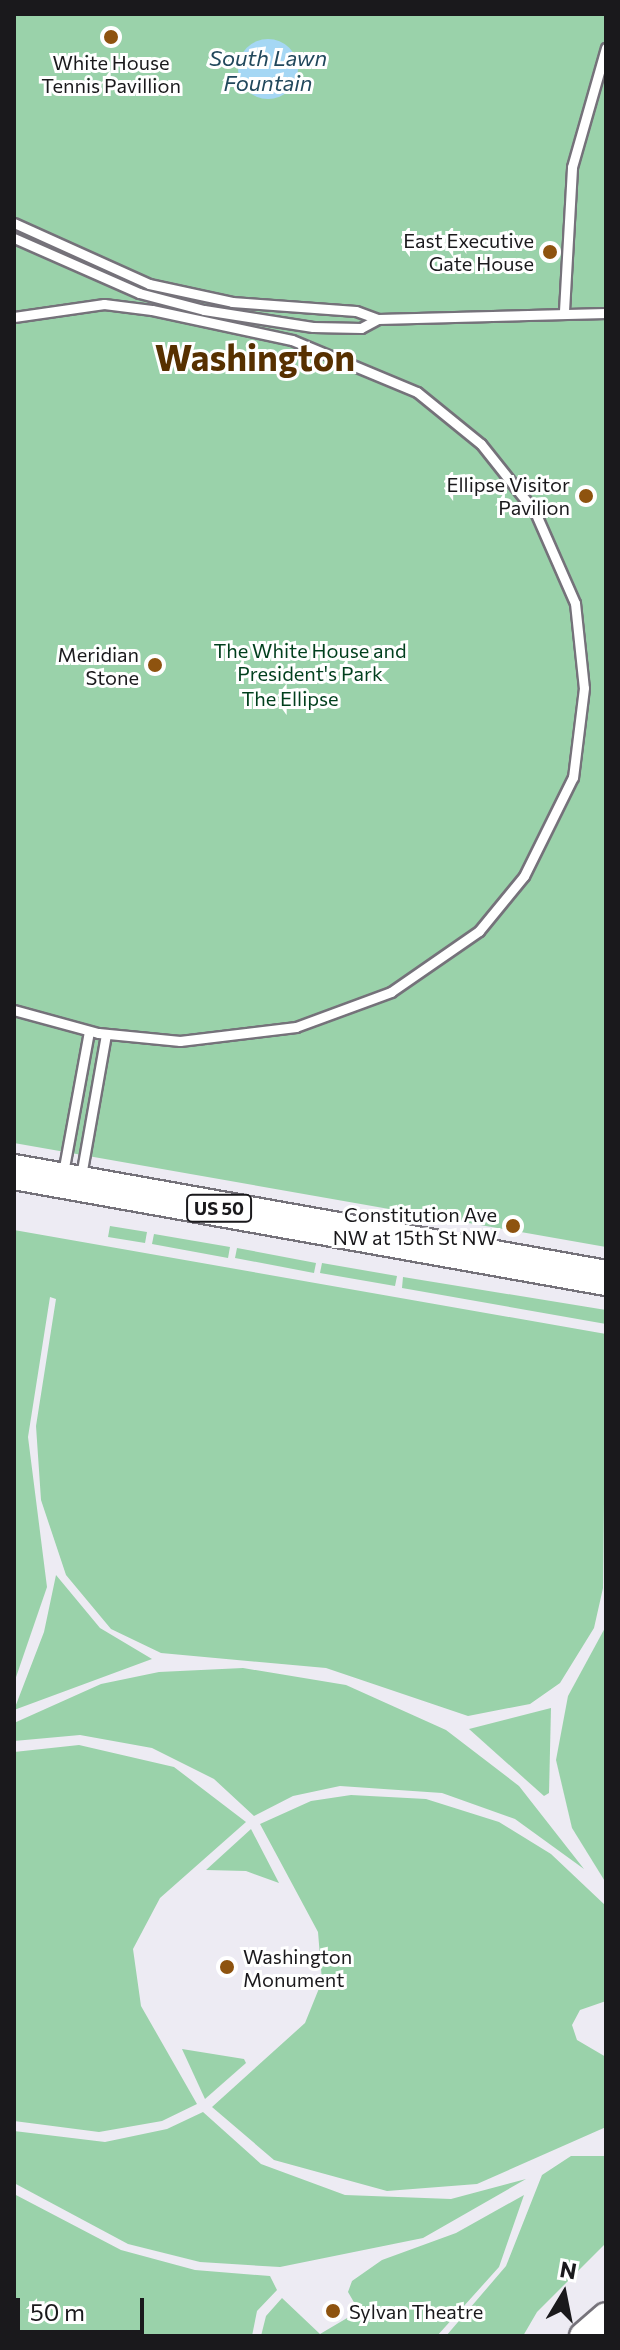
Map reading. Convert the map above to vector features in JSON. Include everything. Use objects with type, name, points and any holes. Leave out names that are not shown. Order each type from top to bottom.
[{"type":"highway","name":"US 50","points":[[14,1172],[606,1278]]},
{"type":"main road","points":[[583,2336],[606,2316]]},
{"type":"lane","points":[[564,311],[572,167],[604,66],[606,48]]},
{"type":"lane","points":[[14,223],[115,271],[195,296],[378,319],[564,311],[606,313]]},
{"type":"lane","points":[[14,238],[139,293],[204,310],[313,327],[361,328],[378,319]]},
{"type":"lane","points":[[14,317],[104,304],[152,310],[292,340],[408,387],[461,425],[522,492],[562,565],[582,646],[583,720],[565,802],[516,889],[471,938],[391,992],[296,1027],[180,1041],[89,1031],[14,1010]]},
{"type":"lane","points":[[71,1182],[89,1031]]},
{"type":"lane","points":[[71,1182],[106,1034]]},
{"type":"green space","name":"The White House and President's Park","points":[[14,14],[606,14],[606,1247],[14,1143]]},
{"type":"green space","points":[[110,1226],[147,1232],[145,1243],[108,1237]]},
{"type":"green space","points":[[14,1230],[606,1334],[603,1588],[594,1628],[560,1683],[530,1704],[468,1716],[326,1668],[161,1653],[111,1629],[66,1575],[41,1500],[36,1426],[56,1299],[50,1297],[28,1437],[47,1587],[14,1683]]},
{"type":"green space","points":[[154,1234],[230,1247],[228,1258],[152,1244]]},
{"type":"green space","points":[[237,1248],[316,1263],[314,1273],[235,1258]]},
{"type":"green space","points":[[322,1263],[397,1276],[395,1286],[320,1273]]},
{"type":"green space","points":[[403,1277],[606,1310],[606,1324],[402,1288]]},
{"type":"green space","points":[[56,1575],[100,1628],[152,1659],[14,1710],[44,1632]]},
{"type":"green space","points":[[606,1626],[606,1883],[572,1828],[556,1760],[568,1696]]},
{"type":"green space","points":[[243,1668],[346,1685],[446,1730],[519,1786],[584,1869],[515,1819],[442,1793],[340,1786],[293,1796],[254,1816],[214,1779],[152,1748],[80,1735],[14,1741],[14,1723],[101,1684],[159,1672]]},
{"type":"green space","points":[[551,1708],[549,1793],[544,1796],[469,1729]]},
{"type":"green space","points":[[79,1745],[174,1767],[246,1822],[160,1898],[133,1949],[141,2006],[197,2104],[162,2121],[99,2132],[14,2121],[14,1752]]},
{"type":"green space","points":[[351,1795],[426,1799],[499,1822],[551,1854],[606,1906],[606,2001],[580,2010],[572,2025],[577,2040],[606,2057],[606,2127],[477,2184],[387,2191],[274,2160],[212,2107],[305,2023],[322,1981],[318,1932],[260,1824],[311,1801]]},
{"type":"green space","points":[[251,1829],[279,1883],[246,1871],[206,1870]]},
{"type":"green space","points":[[182,2049],[244,2059],[246,2063],[205,2099]]},
{"type":"green space","points":[[203,2112],[261,2164],[345,2195],[451,2199],[526,2179],[423,2238],[280,2267],[200,2262],[128,2244],[14,2183],[14,2131],[105,2142],[167,2129]]},
{"type":"green space","points":[[571,2156],[606,2156],[606,2243],[537,2312],[523,2336],[446,2336],[506,2266],[542,2175]]},
{"type":"green space","points":[[14,2194],[121,2250],[195,2270],[270,2276],[277,2290],[257,2311],[252,2336],[14,2336]]},
{"type":"green space","points":[[524,2195],[499,2267],[437,2336],[261,2336],[266,2316],[282,2298],[320,2334],[359,2311],[348,2292],[352,2281],[382,2260],[456,2233]]},
{"type":"water","name":"South Lawn Fountain","points":[[268,39],[279,41],[289,48],[296,58],[296,80],[289,90],[279,97],[268,99],[257,97],[247,90],[240,80],[238,69],[240,58],[247,48],[257,41]]},
{"type":"place","name":"White House Tennis Pavillion","points":[[111,37]]},
{"type":"place","name":"East Executive Gate House","points":[[550,252]]},
{"type":"place","name":"Ellipse Visitor Pavilion","points":[[586,496]]},
{"type":"place","name":"Meridian Stone","points":[[155,665]]},
{"type":"place","name":"Constitution Ave NW at 15th St NW","points":[[513,1226]]},
{"type":"place","name":"Washington Monument","points":[[227,1967]]},
{"type":"place","name":"Sylvan Theatre","points":[[333,2311]]},
{"type":"district","name":"Washington","points":[[255,357]]},
{"type":"park label","name":"The Ellipse","points":[[290,698]]}]
